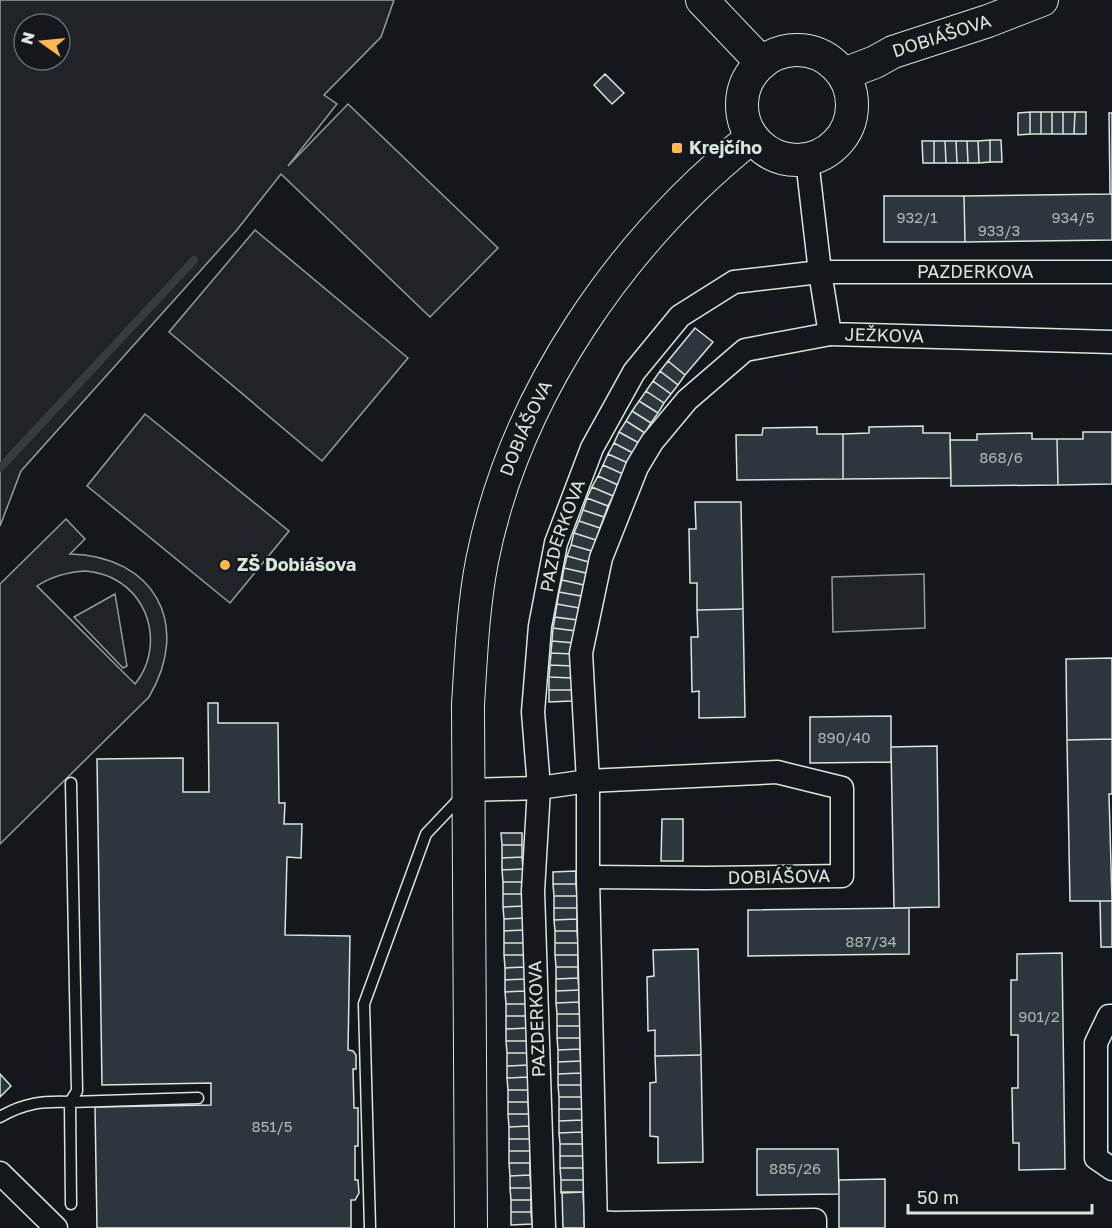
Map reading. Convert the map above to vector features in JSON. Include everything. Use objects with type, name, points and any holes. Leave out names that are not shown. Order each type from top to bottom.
[{"type":"street","points":[[702,0],[762,63]]},
{"type":"street","name":"DOBIÁŠOVA","points":[[844,74],[893,52],[988,21],[1041,0]]},
{"type":"street","points":[[802,50],[816,53],[832,62],[844,74],[853,102],[848,129],[831,150],[807,160],[791,160],[776,157],[763,149],[752,137],[744,118],[742,98],[749,78],[762,63],[779,53],[802,50]]},
{"type":"street","name":"DOBIÁŠOVA","points":[[471,1228],[468,705],[473,635],[482,562],[499,494],[523,431],[559,364],[598,301],[648,238],[683,199],[752,137]]},
{"type":"street","name":"JEŽKOVA","points":[[807,160],[830,334],[1112,342]]},
{"type":"street","name":"PAZDERKOVA","points":[[544,1228],[533,891],[539,788],[533,712],[540,626],[556,543],[592,448],[634,372],[680,316],[734,282],[820,272],[1112,272]]},
{"type":"street","points":[[815,1228],[815,1220],[596,1225],[588,781],[581,653],[601,558],[637,467],[652,442],[687,400],[745,350],[830,334]]},
{"type":"street","name":"DOBIÁŠOVA","points":[[468,790],[539,788],[588,781],[777,772],[842,788],[842,876],[588,877]]},
{"type":"street","points":[[1112,1016],[1109,1016],[1096,1043],[1096,1158],[1112,1169]]},
{"type":"street","points":[[0,1173],[56,1228]]},
{"type":"lane","points":[[71,783],[77,1091],[70,1102],[71,1204]]},
{"type":"lane","points":[[370,1228],[364,1004],[426,834],[468,790]]},
{"type":"lane","points":[[0,1116],[16,1107],[45,1101],[198,1098]]},
{"type":"shaded area","points":[[0,0],[394,0],[381,37],[324,95],[337,104],[288,166],[348,104],[498,248],[430,317],[281,174],[236,231],[21,471],[0,526]]},
{"type":"shaded area","points":[[255,230],[408,358],[322,461],[169,332]]},
{"type":"shaded area","points":[[145,414],[289,531],[230,603],[87,486]]},
{"type":"shaded area","points":[[66,519],[85,539],[70,554],[99,558],[124,567],[143,581],[157,599],[165,620],[167,644],[161,670],[149,697],[0,844],[0,584]],"holes":[[[86,571],[111,577],[127,588],[138,599],[145,612],[151,642],[149,656],[135,684],[37,586],[60,575]]]},
{"type":"shaded area","points":[[924,574],[925,628],[833,632],[832,577]]},
{"type":"shaded area","points":[[115,594],[127,666],[123,668],[74,617]]},
{"type":"building","points":[[605,74],[624,93],[612,104],[594,85]]},
{"type":"building","points":[[1030,112],[1041,112],[1041,134],[1030,134]]},
{"type":"building","points":[[1030,112],[1030,134],[1018,135],[1018,113]]},
{"type":"building","points":[[1041,112],[1052,112],[1052,134],[1041,134]]},
{"type":"building","points":[[1052,112],[1063,112],[1063,134],[1052,134]]},
{"type":"building","points":[[1063,112],[1075,112],[1074,134],[1063,134]]},
{"type":"building","points":[[1075,112],[1086,112],[1086,134],[1074,134]]},
{"type":"building","points":[[1109,113],[1112,113],[1112,194],[1110,194]]},
{"type":"building","points":[[990,140],[1001,140],[1002,162],[990,162]]},
{"type":"building","points":[[990,140],[990,162],[979,163],[978,141]]},
{"type":"building","points":[[922,141],[934,141],[934,163],[923,163]]},
{"type":"building","points":[[934,141],[945,141],[946,163],[934,163]]},
{"type":"building","points":[[945,141],[956,141],[957,163],[946,163]]},
{"type":"building","points":[[956,141],[967,141],[968,163],[957,163]]},
{"type":"building","points":[[967,141],[978,141],[979,163],[968,163]]},
{"type":"building","points":[[1112,194],[1112,240],[965,242],[964,196]]},
{"type":"building","points":[[884,196],[964,196],[965,242],[884,242]]},
{"type":"building","points":[[695,328],[713,342],[685,375],[668,361]]},
{"type":"building","points":[[668,361],[685,375],[678,385],[660,371]]},
{"type":"building","points":[[660,371],[678,385],[671,394],[653,381]]},
{"type":"building","points":[[653,381],[671,394],[664,403],[646,391]]},
{"type":"building","points":[[646,391],[664,403],[658,413],[639,401]]},
{"type":"building","points":[[639,401],[658,413],[651,423],[632,411]]},
{"type":"building","points":[[632,411],[651,423],[645,433],[626,421]]},
{"type":"building","points":[[626,421],[645,433],[639,443],[619,432]]},
{"type":"building","points":[[923,426],[923,433],[950,433],[951,478],[843,479],[843,434],[869,433],[869,427]]},
{"type":"building","points":[[817,427],[817,434],[843,434],[843,479],[737,480],[736,435],[762,435],[763,428]]},
{"type":"building","points":[[619,432],[639,443],[633,453],[614,443]]},
{"type":"building","points":[[1083,432],[1112,432],[1112,484],[1058,485],[1057,439],[1083,439]]},
{"type":"building","points":[[1032,433],[1032,439],[1057,439],[1058,485],[951,486],[950,440],[977,440],[977,434]]},
{"type":"building","points":[[614,443],[633,453],[628,463],[608,454]]},
{"type":"building","points":[[608,454],[628,463],[623,474],[603,465]]},
{"type":"building","points":[[603,465],[623,474],[618,485],[598,476]]},
{"type":"building","points":[[598,476],[618,485],[613,496],[592,487]]},
{"type":"building","points":[[592,487],[613,496],[608,506],[587,498]]},
{"type":"building","points":[[587,498],[608,506],[604,517],[583,510]]},
{"type":"building","points":[[695,502],[741,502],[743,609],[697,610],[697,583],[690,583],[689,529],[696,529]]},
{"type":"building","points":[[583,510],[604,517],[600,528],[579,521]]},
{"type":"building","points":[[579,521],[600,528],[596,540],[574,533]]},
{"type":"building","points":[[574,533],[596,540],[592,551],[571,545]]},
{"type":"building","points":[[571,545],[592,551],[589,562],[567,556]]},
{"type":"building","points":[[567,556],[589,562],[586,573],[564,568]]},
{"type":"building","points":[[564,568],[586,573],[584,585],[562,580]]},
{"type":"building","points":[[562,580],[584,585],[581,596],[559,592]]},
{"type":"building","points":[[559,592],[581,596],[579,608],[557,604]]},
{"type":"building","points":[[557,604],[579,608],[577,620],[555,617]]},
{"type":"building","points":[[743,609],[745,717],[699,718],[699,691],[692,692],[691,637],[698,637],[697,610]]},
{"type":"building","points":[[555,617],[577,620],[576,631],[553,628]]},
{"type":"building","points":[[553,628],[576,631],[574,643],[552,641]]},
{"type":"building","points":[[552,641],[574,643],[573,654],[551,653]]},
{"type":"building","points":[[551,653],[573,654],[572,666],[550,665]]},
{"type":"building","points":[[1112,658],[1112,739],[1067,740],[1066,659]]},
{"type":"building","points":[[550,665],[572,666],[572,678],[549,677]]},
{"type":"building","points":[[549,677],[572,678],[572,690],[549,690]]},
{"type":"building","points":[[549,690],[572,690],[572,701],[549,702]]},
{"type":"building","points":[[208,703],[218,703],[218,723],[278,723],[279,803],[285,803],[284,824],[302,824],[301,858],[287,857],[285,935],[350,936],[348,1050],[353,1051],[356,1055],[356,1069],[353,1069],[354,1108],[358,1108],[355,1180],[358,1180],[359,1193],[355,1200],[351,1200],[351,1228],[97,1228],[95,1107],[211,1105],[211,1083],[102,1085],[97,759],[183,758],[183,792],[209,792]]},
{"type":"building","points":[[891,716],[891,762],[810,763],[810,717]]},
{"type":"building","points":[[1112,739],[1112,794],[1109,794],[1112,901],[1070,901],[1067,740]]},
{"type":"building","points":[[937,746],[939,907],[894,908],[891,747]]},
{"type":"building","points":[[662,819],[683,819],[683,861],[661,861]]},
{"type":"building","points":[[501,833],[522,833],[522,845],[502,845]]},
{"type":"building","points":[[502,845],[522,845],[522,857],[502,858]]},
{"type":"building","points":[[522,857],[523,869],[502,870],[502,858]]},
{"type":"building","points":[[523,869],[523,882],[503,882],[502,870]]},
{"type":"building","points":[[576,871],[576,884],[553,884],[553,872]]},
{"type":"building","points":[[503,882],[523,882],[523,894],[503,894]]},
{"type":"building","points":[[553,884],[576,884],[577,896],[554,896]]},
{"type":"building","points":[[503,894],[523,894],[523,906],[503,907]]},
{"type":"building","points":[[554,896],[577,896],[577,908],[554,908]]},
{"type":"building","points":[[1100,901],[1112,901],[1112,947],[1101,947]]},
{"type":"building","points":[[523,906],[524,918],[504,919],[503,907]]},
{"type":"building","points":[[554,908],[577,908],[577,919],[554,920]]},
{"type":"building","points":[[909,908],[909,954],[748,956],[748,910]]},
{"type":"building","points":[[524,918],[524,930],[504,931],[504,919]]},
{"type":"building","points":[[577,919],[577,931],[555,931],[554,920]]},
{"type":"building","points":[[524,930],[525,943],[504,943],[504,931]]},
{"type":"building","points":[[555,931],[577,931],[578,943],[555,943]]},
{"type":"building","points":[[504,943],[525,943],[525,955],[504,955]]},
{"type":"building","points":[[555,943],[578,943],[578,955],[555,955]]},
{"type":"building","points":[[698,949],[701,1055],[655,1056],[655,1030],[648,1031],[647,977],[654,976],[653,950]]},
{"type":"building","points":[[1062,953],[1065,1169],[1019,1170],[1019,1143],[1013,1143],[1012,1088],[1018,1088],[1018,1035],[1011,1035],[1011,980],[1017,980],[1017,954]]},
{"type":"building","points":[[504,955],[525,955],[525,967],[505,968]]},
{"type":"building","points":[[555,955],[578,955],[578,967],[556,967]]},
{"type":"building","points":[[525,967],[526,979],[505,980],[505,968]]},
{"type":"building","points":[[556,967],[578,967],[578,978],[556,979]]},
{"type":"building","points":[[578,978],[579,990],[556,991],[556,979]]},
{"type":"building","points":[[526,979],[526,991],[505,992],[505,980]]},
{"type":"building","points":[[579,990],[579,1002],[556,1003],[556,991]]},
{"type":"building","points":[[526,991],[526,1004],[506,1004],[505,992]]},
{"type":"building","points":[[579,1002],[580,1014],[557,1014],[556,1003]]},
{"type":"building","points":[[506,1004],[526,1004],[526,1016],[506,1016]]},
{"type":"building","points":[[557,1014],[580,1014],[580,1026],[557,1026]]},
{"type":"building","points":[[506,1016],[526,1016],[527,1028],[506,1029]]},
{"type":"building","points":[[557,1026],[580,1026],[580,1038],[557,1038]]},
{"type":"building","points":[[527,1028],[527,1041],[506,1041],[506,1029]]},
{"type":"building","points":[[557,1038],[580,1038],[580,1049],[558,1050]]},
{"type":"building","points":[[506,1041],[527,1041],[527,1053],[507,1053]]},
{"type":"building","points":[[580,1049],[581,1061],[558,1062],[558,1050]]},
{"type":"building","points":[[507,1053],[527,1053],[528,1065],[507,1066]]},
{"type":"building","points":[[701,1055],[703,1162],[658,1163],[658,1137],[650,1136],[650,1083],[656,1082],[655,1056]]},
{"type":"building","points":[[581,1061],[581,1073],[558,1074],[558,1062]]},
{"type":"building","points":[[528,1065],[528,1077],[507,1078],[507,1066]]},
{"type":"building","points":[[581,1073],[581,1085],[558,1085],[558,1074]]},
{"type":"building","points":[[0,1074],[11,1086],[0,1097]]},
{"type":"building","points":[[528,1077],[528,1090],[508,1090],[507,1078]]},
{"type":"building","points":[[558,1085],[581,1085],[582,1097],[559,1097]]},
{"type":"building","points":[[508,1090],[528,1090],[528,1102],[508,1102]]},
{"type":"building","points":[[559,1097],[582,1097],[582,1109],[559,1109]]},
{"type":"building","points":[[508,1102],[528,1102],[529,1114],[508,1114]]},
{"type":"building","points":[[559,1109],[582,1109],[582,1120],[559,1121]]},
{"type":"building","points":[[508,1114],[529,1114],[529,1126],[509,1127]]},
{"type":"building","points":[[582,1120],[582,1132],[559,1133],[559,1121]]},
{"type":"building","points":[[529,1126],[530,1139],[509,1139],[509,1127]]},
{"type":"building","points":[[582,1132],[583,1144],[560,1144],[559,1133]]},
{"type":"building","points":[[509,1139],[530,1139],[530,1151],[509,1151]]},
{"type":"building","points":[[560,1144],[583,1144],[583,1156],[560,1156]]},
{"type":"building","points":[[757,1149],[838,1149],[839,1194],[757,1195]]},
{"type":"building","points":[[509,1151],[530,1151],[530,1163],[509,1163]]},
{"type":"building","points":[[560,1156],[583,1156],[583,1168],[560,1168]]},
{"type":"building","points":[[509,1163],[530,1163],[530,1175],[510,1176]]},
{"type":"building","points":[[560,1168],[583,1168],[584,1180],[561,1180]]},
{"type":"building","points":[[530,1175],[531,1188],[510,1188],[510,1176]]},
{"type":"building","points":[[885,1179],[885,1228],[839,1228],[839,1180]]},
{"type":"building","points":[[561,1180],[584,1180],[584,1192],[561,1193]]},
{"type":"building","points":[[510,1188],[531,1188],[531,1200],[511,1200]]},
{"type":"building","points":[[562,1192],[583,1192],[585,1228],[563,1228]]},
{"type":"building","points":[[511,1200],[531,1200],[531,1212],[511,1212]]},
{"type":"building","points":[[511,1212],[531,1212],[532,1224],[511,1225]]},
{"type":"waterway","points":[[0,468],[194,260]]},
{"type":"place","name":"Krejčího","points":[[677,148]]},
{"type":"place","name":"ZŠ Dobiášova","points":[[225,565]]}]
